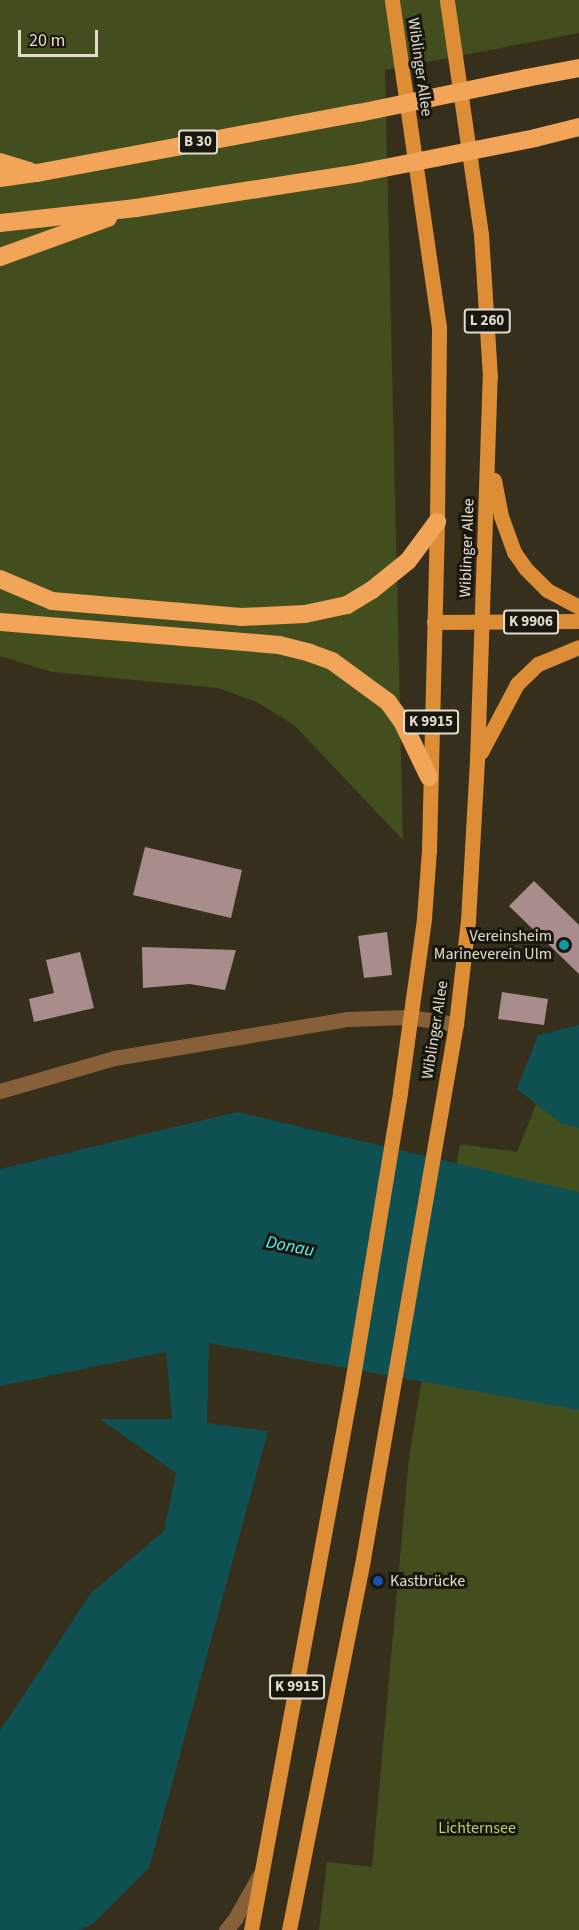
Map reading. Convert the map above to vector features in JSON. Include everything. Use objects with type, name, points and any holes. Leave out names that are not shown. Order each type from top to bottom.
[{"type":"highway","name":"B 30","points":[[0,178],[38,173],[359,113],[579,68]]},
{"type":"highway","points":[[0,223],[136,208],[359,173],[579,127]]},
{"type":"highway","points":[[0,162],[38,173]]},
{"type":"highway","points":[[0,257],[136,208]]},
{"type":"highway","points":[[0,579],[52,601],[240,617],[305,614],[347,605],[372,590],[408,561],[437,522]]},
{"type":"highway","points":[[0,622],[279,645],[310,653],[332,661],[388,702],[402,721],[429,777]]},
{"type":"main road","name":"Wiblinger Allee","points":[[392,0],[439,327],[437,522],[429,822],[424,918],[409,1017]]},
{"type":"main road","name":"Wiblinger Allee","points":[[293,1911],[363,1559],[456,1024],[468,921],[477,760],[490,378],[481,234],[447,0]]},
{"type":"main road","name":"L 260","points":[[489,452],[501,516],[514,552],[525,568],[547,590],[579,607]]},
{"type":"main road","name":"K 9906","points":[[434,621],[579,621]]},
{"type":"main road","points":[[477,760],[517,684],[538,664],[579,647]]},
{"type":"main road","name":"K 9915","points":[[251,1930],[352,1383],[400,1092],[409,1017]]},
{"type":"main road","name":"K 9915","points":[[289,1930],[293,1911]]},
{"type":"street","points":[[0,1091],[114,1058],[347,1019],[409,1017],[456,1024]]},
{"type":"street","points":[[226,1930],[235,1919],[262,1871]]},
{"type":"street","points":[[293,1911],[296,1930]]},
{"type":"green space","points":[[0,0],[579,0],[579,33],[385,70],[403,840],[294,725],[257,702],[218,688],[52,672],[0,656]]},
{"type":"green space","name":"Lichternsee","points":[[579,1026],[579,1930],[319,1930],[327,1862],[372,1867],[409,1458],[460,1144],[517,1152],[566,1029]]},
{"type":"water","points":[[579,1025],[579,1128],[562,1124],[517,1089],[538,1035]]},
{"type":"water","name":"Donau","points":[[237,1112],[579,1192],[579,1410],[209,1343],[207,1423],[268,1431],[149,1868],[93,1924],[79,1930],[0,1930],[0,1731],[91,1593],[164,1531],[176,1473],[100,1419],[172,1419],[166,1352],[0,1386],[0,1169]]},
{"type":"building","points":[[145,847],[242,870],[231,918],[133,895]]},
{"type":"building","name":"Vereinsheim Marineverein Ulm","points":[[534,881],[579,925],[579,974],[509,906]]},
{"type":"building","points":[[387,932],[392,975],[364,978],[358,936]]},
{"type":"building","points":[[142,947],[236,950],[225,990],[190,984],[143,988]]},
{"type":"building","points":[[80,952],[94,1008],[34,1022],[29,999],[54,993],[46,960]]},
{"type":"building","points":[[502,992],[548,999],[544,1025],[498,1019]]},
{"type":"place","name":"Vereinsheim Marineverein Ulm","points":[[564,945]]},
{"type":"place","name":"Kastbrücke","points":[[378,1581]]}]
